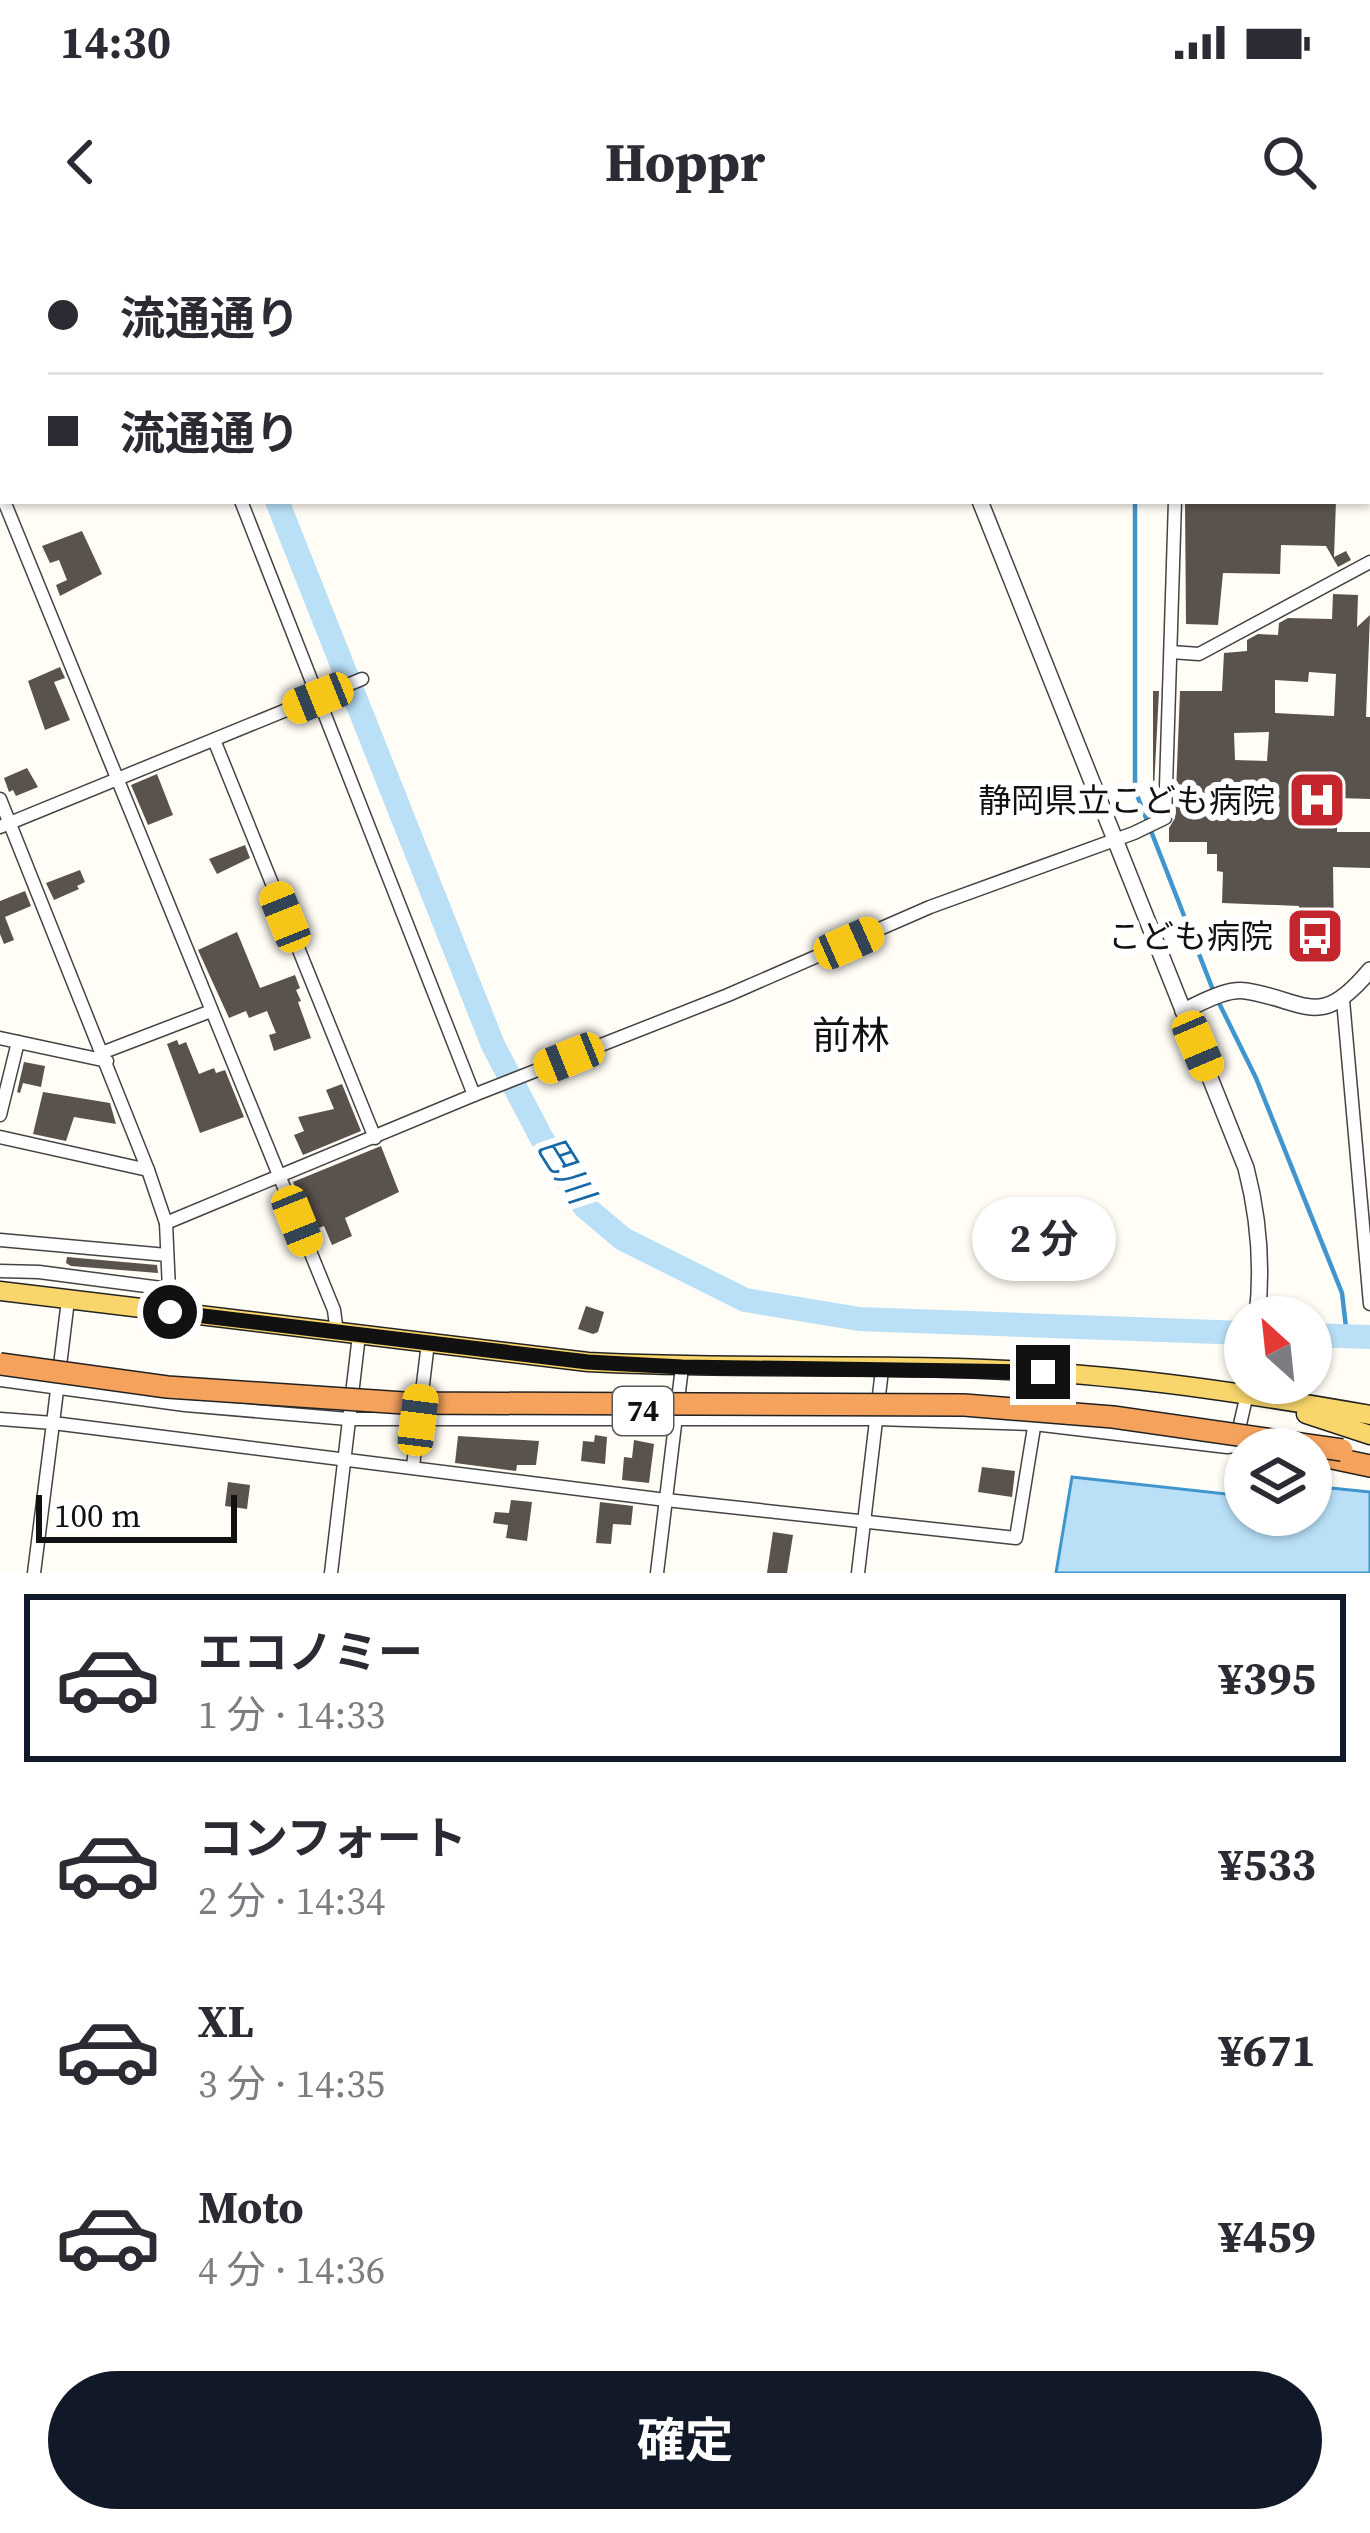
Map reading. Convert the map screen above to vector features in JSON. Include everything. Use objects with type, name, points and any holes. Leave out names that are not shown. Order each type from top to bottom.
[{"type":"highway","name":"74","points":[[0,1372],[166,1394],[382,1409],[891,1410],[1024,1416],[1224,1438]]},
{"type":"highway","name":"74","points":[[0,1372],[404,1403],[964,1405],[1113,1417],[1340,1454],[1370,1466]]},
{"type":"highway","name":"74","points":[[1332,1454],[1370,1453]]},
{"type":"main road","name":"74","points":[[0,1291],[588,1362],[1043,1372],[1224,1386]]},
{"type":"main road","name":"74","points":[[1290,1404],[1370,1435]]},
{"type":"main road","name":"74","points":[[1320,1404],[1370,1415]]},
{"type":"street","points":[[5,504],[334,1310],[337,1333]]},
{"type":"street","points":[[242,504],[474,1095]]},
{"type":"street","points":[[981,504],[1246,1168],[1258,1215],[1258,1296]]},
{"type":"street","points":[[166,1223],[728,995],[930,907],[1165,818],[1175,504]]},
{"type":"street","points":[[1171,652],[1199,653],[1370,562]]},
{"type":"street","points":[[5,825],[362,679]]},
{"type":"street","points":[[214,740],[374,1138]]},
{"type":"street","points":[[0,799],[5,825],[105,1057],[166,1223],[170,1312]]},
{"type":"street","points":[[1183,1011],[1233,991],[1312,1008],[1343,1000],[1370,970]]},
{"type":"street","points":[[1343,1000],[1370,1304]]},
{"type":"street","points":[[0,1038],[105,1057],[211,1011]]},
{"type":"street","points":[[0,1115],[18,1042]]},
{"type":"street","points":[[0,1137],[148,1170]]},
{"type":"street","points":[[0,1240],[167,1255]]},
{"type":"street","points":[[0,1271],[169,1289]]},
{"type":"street","points":[[34,1573],[68,1300]]},
{"type":"street","points":[[331,1573],[359,1335]]},
{"type":"street","points":[[413,1466],[428,1343]]},
{"type":"street","points":[[657,1573],[682,1367]]},
{"type":"street","points":[[859,1573],[882,1370]]},
{"type":"street","points":[[0,1372],[57,1389],[347,1419],[877,1419],[1034,1424],[1235,1446],[1244,1404]]},
{"type":"street","points":[[0,1419],[1016,1538],[1043,1372]]},
{"type":"water","points":[[1072,1477],[1224,1494],[1224,1536],[1332,1536],[1332,1488],[1370,1492],[1370,1573],[1056,1573]]},
{"type":"building","points":[[1185,504],[1336,504],[1334,557],[1346,551],[1351,560],[1338,567],[1326,546],[1281,545],[1280,574],[1223,573],[1218,625],[1186,624]]},
{"type":"building","points":[[82,531],[102,574],[60,596],[56,585],[67,580],[59,560],[50,563],[42,546]]},
{"type":"building","points":[[1333,594],[1358,595],[1357,627],[1370,615],[1366,717],[1370,717],[1370,799],[1338,798],[1337,832],[1370,832],[1370,868],[1333,867],[1334,937],[1298,936],[1299,906],[1222,903],[1223,872],[1217,871],[1217,854],[1207,854],[1207,842],[1169,842],[1175,818],[1180,691],[1222,691],[1224,653],[1247,651],[1247,640],[1258,634],[1278,635],[1279,623],[1288,618],[1332,619]],"holes":[[[1309,672],[1336,674],[1334,716],[1275,713],[1275,680],[1308,682]],[[1269,732],[1267,761],[1235,760],[1234,733]]]},
{"type":"building","points":[[60,667],[65,678],[54,682],[70,720],[45,730],[28,681]]},
{"type":"building","points":[[1153,691],[1159,691],[1153,808]]},
{"type":"building","points":[[27,768],[38,787],[16,796],[13,790],[9,792],[4,778]]},
{"type":"building","points":[[157,774],[173,815],[148,825],[131,785]]},
{"type":"building","points":[[245,845],[250,858],[217,874],[209,859]]},
{"type":"building","points":[[80,870],[85,882],[79,889],[54,900],[46,883]]},
{"type":"building","points":[[25,891],[31,906],[5,917],[14,940],[4,944],[0,901]]},
{"type":"building","points":[[237,932],[260,988],[295,975],[298,1002],[311,1038],[274,1051],[269,1035],[276,1033],[267,1011],[249,1018],[246,1011],[229,1018],[198,950]]},
{"type":"building","points":[[177,1040],[179,1045],[186,1042],[199,1074],[214,1068],[216,1073],[225,1070],[244,1117],[200,1133],[167,1044]]},
{"type":"building","points":[[24,1062],[45,1066],[41,1087],[23,1083],[20,1093],[17,1092]]},
{"type":"building","points":[[342,1084],[361,1131],[303,1155],[294,1135],[304,1131],[298,1117],[334,1109],[326,1090]]},
{"type":"building","points":[[43,1092],[110,1103],[116,1124],[74,1117],[66,1141],[33,1134]]},
{"type":"building","points":[[381,1146],[399,1192],[345,1218],[352,1236],[332,1245],[324,1226],[313,1230],[293,1182]]},
{"type":"building","points":[[67,1257],[157,1265],[158,1273],[71,1266]]},
{"type":"building","points":[[586,1306],[604,1312],[593,1334],[578,1329]]},
{"type":"building","points":[[595,1435],[607,1437],[605,1464],[581,1461],[583,1441],[594,1442]]},
{"type":"building","points":[[458,1436],[539,1441],[536,1465],[517,1465],[516,1471],[455,1463]]},
{"type":"building","points":[[634,1440],[654,1444],[649,1483],[622,1480],[624,1457],[632,1458]]},
{"type":"building","points":[[982,1467],[1015,1471],[1012,1497],[978,1492]]},
{"type":"building","points":[[228,1482],[250,1485],[247,1509],[225,1506]]},
{"type":"building","points":[[511,1500],[532,1502],[527,1541],[506,1538],[508,1525],[493,1523],[495,1512],[509,1513]]},
{"type":"building","points":[[600,1502],[633,1506],[631,1525],[613,1524],[611,1544],[596,1543]]},
{"type":"building","points":[[773,1532],[793,1535],[787,1573],[767,1573]]},
{"type":"waterway","name":"巴川","points":[[278,504],[493,1045],[584,1206],[623,1239],[745,1300],[859,1319],[1224,1332]]},
{"type":"waterway","points":[[1135,504],[1135,790],[1213,990]]},
{"type":"waterway","points":[[1218,1001],[1256,1078],[1342,1293],[1347,1336]]},
{"type":"waterway","name":"巴川","points":[[1332,1336],[1370,1337]]},
{"type":"place","name":"静岡県立こども病院","points":[[1317,800]]},
{"type":"place","name":"こども病院","points":[[1315,936]]},
{"type":"district","name":"前林","points":[[851,1035]]},
{"type":"route","points":[[170,1312],[588,1362],[1043,1372]]}]
